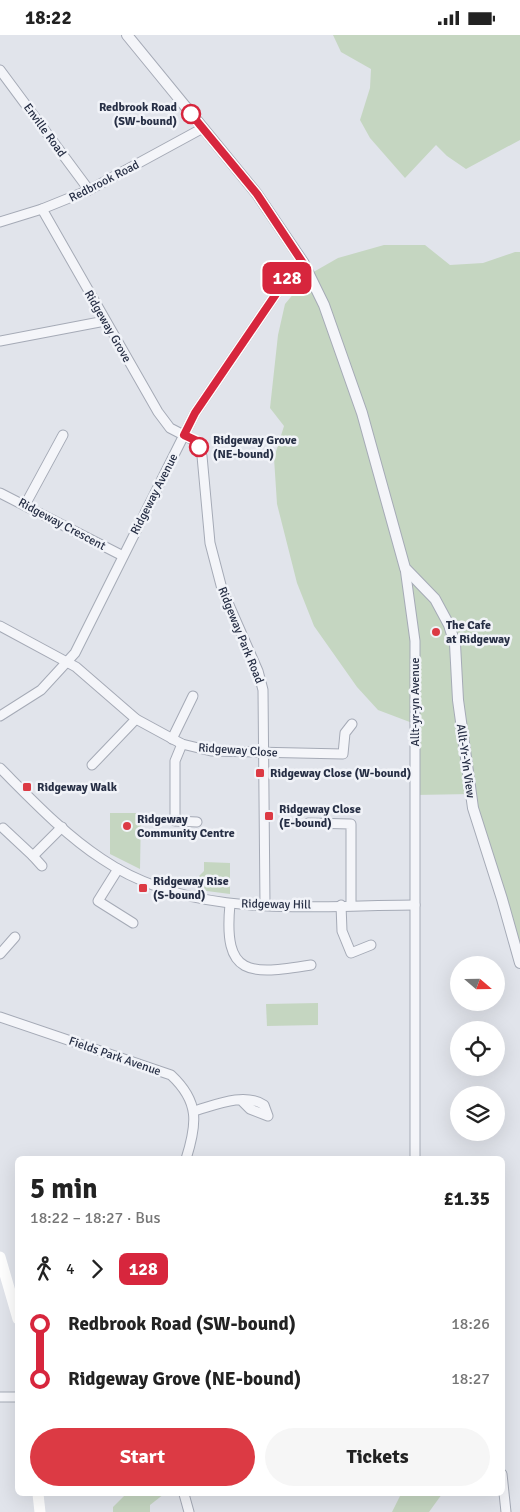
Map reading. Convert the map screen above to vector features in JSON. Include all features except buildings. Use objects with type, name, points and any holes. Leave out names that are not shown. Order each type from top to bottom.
[{"type":"main road","points":[[0,1257],[15,1309]]},
{"type":"main road","points":[[38,1496],[40,1512]]},
{"type":"street","name":"Allt-yr-yn Avenue","points":[[127,35],[257,194],[303,263],[324,305],[346,364],[405,568],[415,641],[415,1156]]},
{"type":"street","name":"Enville Road","points":[[0,70],[89,191]]},
{"type":"street","name":"Redbrook Road","points":[[0,222],[42,209],[89,191],[203,128]]},
{"type":"street","name":"Ridgeway Grove","points":[[42,209],[158,412],[170,428],[184,435]]},
{"type":"street","name":"Ridgeway Avenue","points":[[0,715],[41,690],[75,653],[184,435],[206,398],[291,272],[303,263]]},
{"type":"street","points":[[0,341],[105,321]]},
{"type":"street","points":[[26,505],[63,435]]},
{"type":"street","name":"Ridgeway Park Road","points":[[184,435],[197,441],[202,456],[210,543],[222,589],[258,671],[263,690],[265,905]]},
{"type":"street","name":"Ridgeway Crescent","points":[[0,493],[123,556]]},
{"type":"street","name":"Allt-Yr-Yn View","points":[[405,568],[435,599],[449,625],[456,644],[459,708],[473,808],[520,963]]},
{"type":"street","name":"Ridgeway Close","points":[[0,626],[76,667],[136,719],[182,744],[211,751],[343,755],[345,733],[352,724]]},
{"type":"street","points":[[172,739],[194,696]]},
{"type":"street","points":[[92,765],[136,719]]},
{"type":"street","points":[[182,744],[176,761],[175,821],[197,822]]},
{"type":"street","name":"Ridgeway Hill","points":[[0,768],[87,848],[118,869],[182,896],[230,903],[265,905],[415,905]]},
{"type":"street","points":[[308,823],[351,824],[351,905]]},
{"type":"street","points":[[33,856],[62,827]]},
{"type":"street","points":[[3,828],[42,866]]},
{"type":"street","points":[[118,869],[98,901],[133,923]]},
{"type":"street","points":[[230,903],[227,931],[235,958],[248,967],[260,971],[278,971],[311,965]]},
{"type":"street","points":[[341,905],[342,931],[351,953],[371,945]]},
{"type":"street","points":[[0,954],[15,937]]},
{"type":"street","name":"Fields Park Avenue","points":[[0,1017],[171,1075],[183,1087],[194,1111],[194,1134],[187,1156]]},
{"type":"street","points":[[194,1111],[223,1103],[242,1101]]},
{"type":"street","points":[[0,1397],[15,1397]]},
{"type":"street","points":[[185,1496],[189,1512]]},
{"type":"street","points":[[504,1496],[506,1512]]},
{"type":"green space","points":[[333,35],[520,35],[520,140],[466,169],[447,156],[436,145],[405,178],[370,138],[360,120],[370,88],[371,69],[341,52]]},
{"type":"green space","points":[[384,245],[425,245],[450,265],[483,263],[520,252],[520,963],[471,794],[415,795],[415,724],[378,710],[357,687],[314,626],[297,583],[277,504],[274,458],[284,426],[270,408],[278,335],[285,304],[310,274],[338,258]]},
{"type":"green space","points":[[110,813],[141,813],[140,869],[110,854]]},
{"type":"green space","points":[[204,862],[230,863],[230,894],[199,890],[199,876],[204,871]]},
{"type":"green space","points":[[318,1003],[318,1025],[267,1026],[266,1004]]},
{"type":"green space","points":[[124,1496],[161,1496],[150,1505],[150,1512],[113,1512],[113,1507]]},
{"type":"green space","points":[[400,1496],[441,1496],[429,1512],[392,1512]]},
{"type":"bus line","name":"128","points":[[191,114],[257,194],[303,263],[291,272],[195,413],[184,435],[197,441],[199,447]]},
{"type":"place","name":"Redbrook Road (SW-bound)","points":[[191,114]]},
{"type":"place","name":"Ridgeway Grove (NE-bound)","points":[[199,447]]},
{"type":"place","name":"The Cafe at Ridgeway","points":[[436,632]]},
{"type":"place","name":"Ridgeway Close (W-bound)","points":[[260,773]]},
{"type":"place","name":"Ridgeway Walk","points":[[27,787]]},
{"type":"place","name":"Ridgeway Close (E-bound)","points":[[269,816]]},
{"type":"place","name":"Ridgeway Community Centre","points":[[127,826]]},
{"type":"place","name":"Ridgeway Rise (S-bound)","points":[[143,888]]}]
